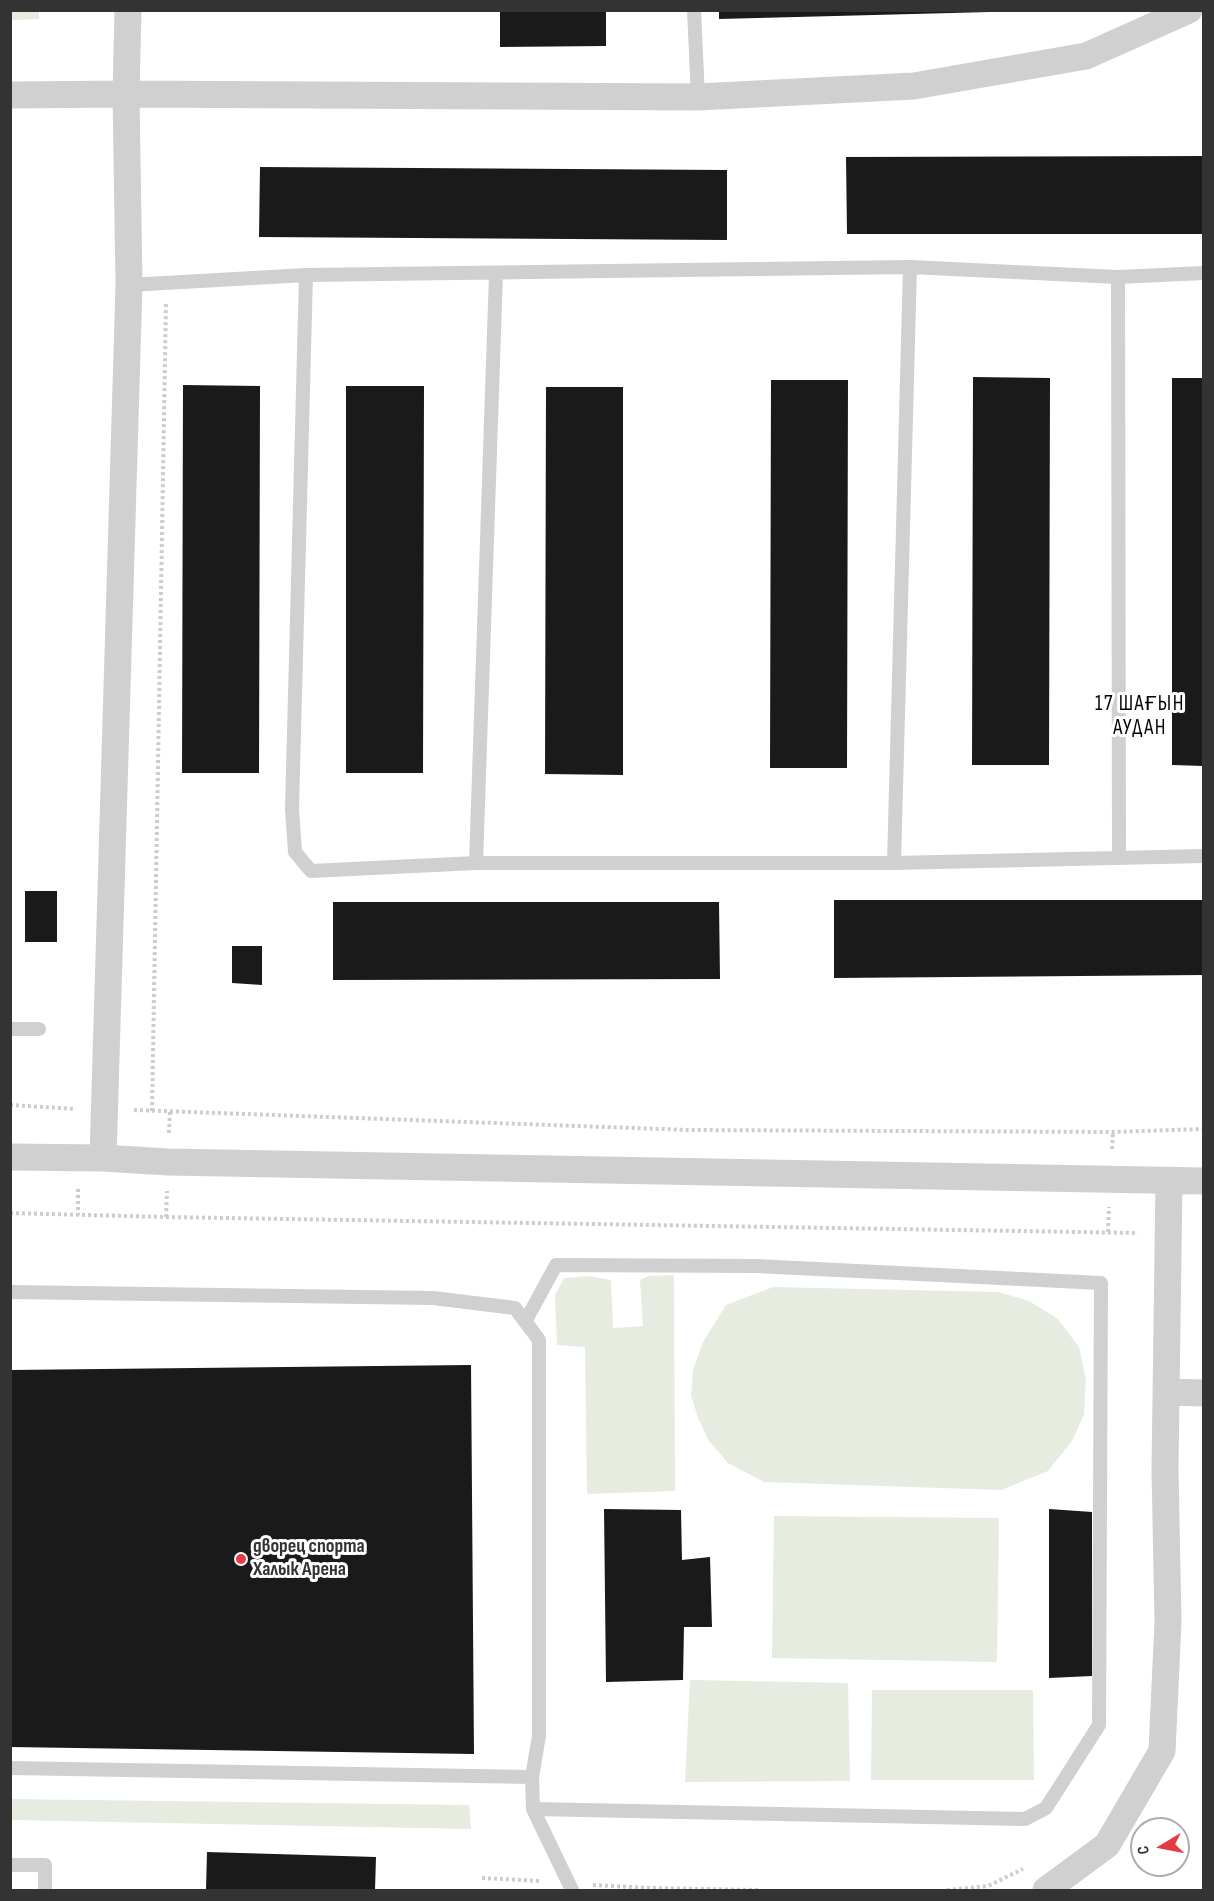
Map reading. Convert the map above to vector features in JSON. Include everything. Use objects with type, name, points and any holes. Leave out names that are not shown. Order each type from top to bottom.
[{"type":"street","points":[[103,1158],[129,285],[126,94],[128,10]]},
{"type":"street","points":[[10,95],[698,97],[926,84],[1086,56],[1189,10]]},
{"type":"street","points":[[10,1157],[103,1158],[168,1162],[1203,1181]]},
{"type":"street","points":[[1046,1890],[1107,1845],[1162,1751],[1168,1622],[1165,1470],[1169,1181]]},
{"type":"street","points":[[1167,1392],[1203,1393]]},
{"type":"lane","points":[[694,10],[698,97]]},
{"type":"lane","points":[[129,285],[306,275],[910,267],[1118,277],[1203,273]]},
{"type":"lane","points":[[894,863],[910,267]]},
{"type":"lane","points":[[476,863],[496,274]]},
{"type":"lane","points":[[306,275],[292,809],[295,852],[311,871],[476,863],[894,863],[1119,856],[1203,856]]},
{"type":"lane","points":[[1118,277],[1119,856]]},
{"type":"lane","points":[[10,1029],[39,1029]]},
{"type":"lane","points":[[525,1322],[556,1265],[756,1266],[1101,1283],[1099,1725],[1046,1808],[1025,1819],[533,1809]]},
{"type":"lane","points":[[10,1292],[433,1298],[515,1308],[539,1340],[539,1736],[532,1777],[533,1809],[570,1887]]},
{"type":"lane","points":[[10,1768],[532,1777]]},
{"type":"lane","points":[[10,1865],[45,1865],[45,1890]]},
{"type":"path","points":[[152,1111],[166,283]]},
{"type":"path","points":[[10,1106],[689,1130],[1113,1132],[1203,1129]]},
{"type":"path","points":[[10,1213],[166,1218],[1143,1233]]},
{"type":"path","points":[[947,1890],[988,1886],[1027,1867]]},
{"type":"path","points":[[482,1878],[570,1887],[758,1890]]},
{"type":"shaded area","points":[[10,11],[39,11],[39,19],[11,20]]},
{"type":"shaded area","points":[[674,1275],[675,1491],[587,1494],[585,1347],[557,1345],[555,1295],[564,1278],[589,1276],[611,1280],[613,1328],[643,1326],[640,1280],[649,1276]]},
{"type":"shaded area","points":[[773,1287],[998,1292],[1029,1301],[1058,1319],[1079,1347],[1086,1380],[1084,1415],[1072,1441],[1048,1471],[1001,1490],[764,1482],[728,1463],[709,1441],[698,1418],[691,1395],[693,1370],[703,1342],[726,1305]]},
{"type":"shaded area","points":[[774,1516],[999,1518],[997,1662],[772,1658]]},
{"type":"shaded area","points":[[690,1680],[848,1683],[850,1781],[685,1782]]},
{"type":"shaded area","points":[[872,1690],[1033,1690],[1034,1780],[871,1780]]},
{"type":"shaded area","points":[[11,1799],[469,1805],[471,1829],[11,1820]]},
{"type":"building","points":[[500,10],[606,10],[606,46],[500,47]]},
{"type":"building","points":[[719,10],[990,10],[990,12],[719,19]]},
{"type":"building","points":[[1204,156],[1204,234],[847,234],[846,157]]},
{"type":"building","points":[[260,167],[727,170],[727,240],[259,237]]},
{"type":"building","points":[[973,377],[1050,378],[1049,765],[972,765]]},
{"type":"building","points":[[1172,378],[1204,378],[1204,766],[1172,765]]},
{"type":"building","points":[[771,380],[848,380],[847,768],[770,768]]},
{"type":"building","points":[[183,385],[260,386],[259,773],[182,773]]},
{"type":"building","points":[[346,386],[424,386],[423,773],[346,773]]},
{"type":"building","points":[[546,387],[623,387],[623,775],[545,774]]},
{"type":"building","points":[[25,891],[57,891],[57,942],[25,942]]},
{"type":"building","points":[[834,900],[1204,900],[1204,975],[834,978]]},
{"type":"building","points":[[333,902],[719,902],[720,979],[333,980]]},
{"type":"building","points":[[232,946],[262,946],[262,985],[232,983]]},
{"type":"building","name":"дворец спорта Халык Арена","points":[[471,1365],[474,1754],[10,1747],[10,1370]]},
{"type":"building","points":[[604,1509],[681,1510],[682,1560],[710,1557],[712,1627],[684,1627],[683,1680],[606,1682]]},
{"type":"building","points":[[1049,1509],[1092,1512],[1092,1676],[1049,1678]]},
{"type":"building","points":[[207,1852],[376,1857],[375,1890],[206,1890]]},
{"type":"place","name":"дворец спорта Халык Арена","points":[[241,1559]]},
{"type":"district","name":"17 ШАҒЫН АУДАН","points":[[1140,717]]}]
